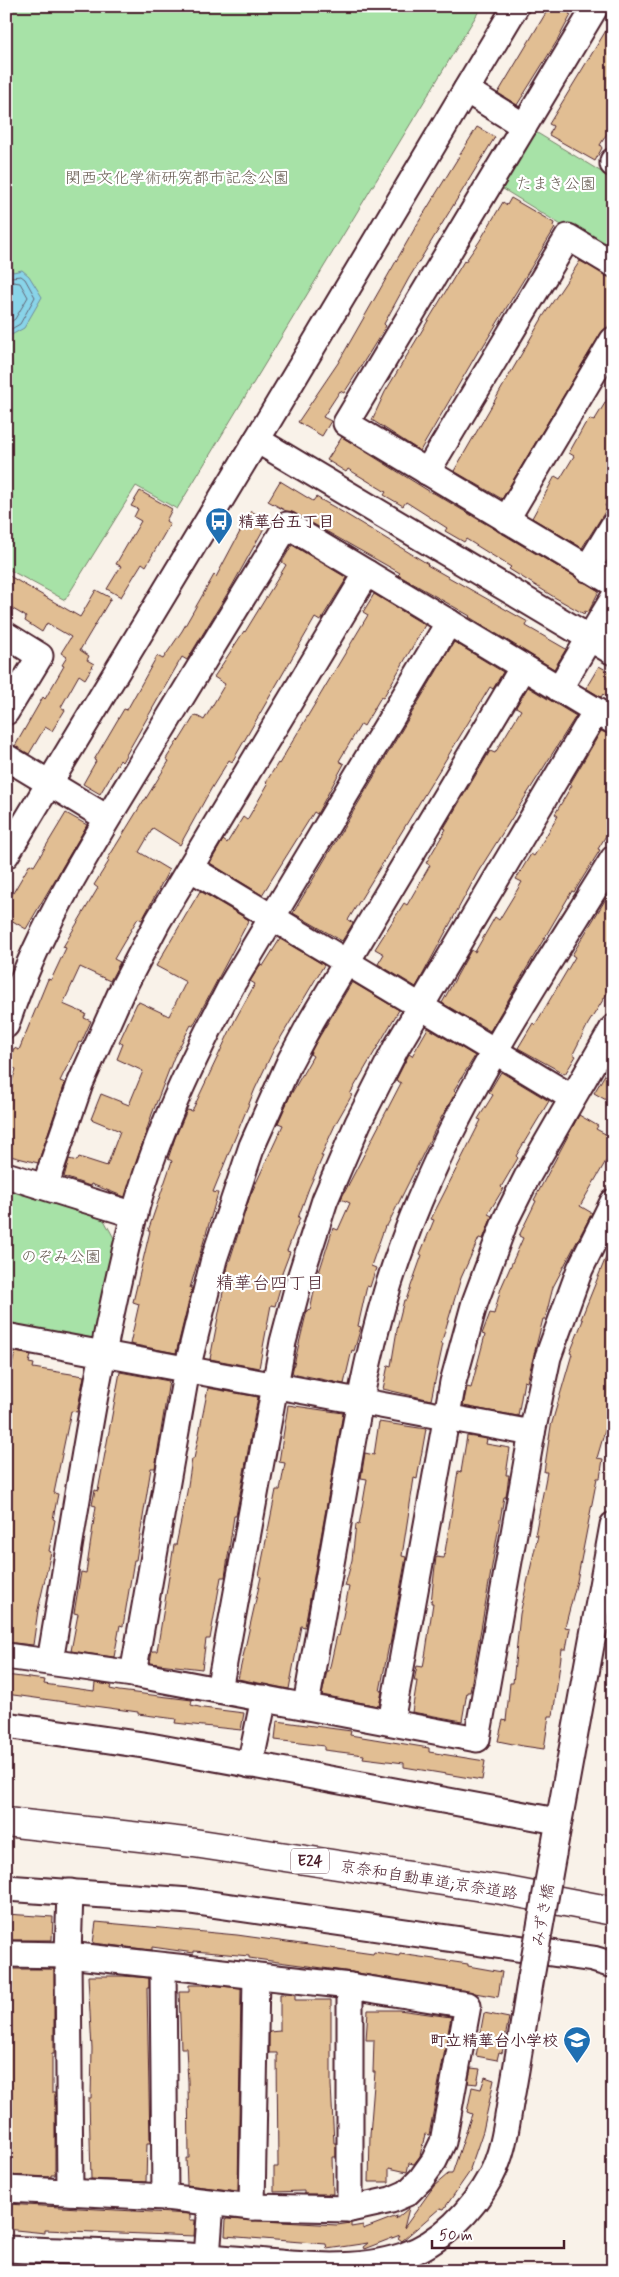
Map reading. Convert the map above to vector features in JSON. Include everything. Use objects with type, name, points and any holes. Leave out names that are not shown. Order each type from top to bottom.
[{"type":"highway","points":[[6,1808],[194,1843]]},
{"type":"highway","name":"京奈和自動車道;京奈道路","points":[[6,1822],[194,1843],[502,1890],[613,1911]]},
{"type":"highway","name":"京奈和自動車道;京奈道路","points":[[6,1834],[85,1841],[274,1868],[530,1906],[613,1922]]},
{"type":"street","points":[[6,855],[516,6]]},
{"type":"street","points":[[596,6],[346,424],[613,584]]},
{"type":"street","points":[[466,90],[524,126]]},
{"type":"street","points":[[426,472],[568,237],[613,264]]},
{"type":"street","points":[[506,520],[613,340]]},
{"type":"street","points":[[257,440],[613,652]]},
{"type":"street","points":[[6,1025],[23,978],[42,936],[108,818],[287,525],[604,716],[420,1007],[372,1093],[325,1200],[300,1278],[283,1342],[277,1385],[219,1690]]},
{"type":"street","points":[[588,568],[613,526]]},
{"type":"street","points":[[47,1187],[64,1128],[100,1036],[145,946],[367,573]]},
{"type":"street","points":[[558,689],[613,599]]},
{"type":"street","points":[[50,1661],[103,1352],[135,1214],[165,1128],[206,1036],[231,986],[449,622]]},
{"type":"street","points":[[6,635],[40,656],[6,712]]},
{"type":"street","points":[[133,1674],[187,1369],[214,1259],[252,1146],[290,1061],[345,962],[523,667]]},
{"type":"street","points":[[6,757],[108,818]]},
{"type":"street","points":[[306,1706],[359,1402],[378,1320],[403,1240],[441,1152],[494,1052],[613,859]]},
{"type":"street","points":[[190,868],[571,1097]]},
{"type":"street","points":[[391,1722],[463,1342],[489,1262],[527,1177],[571,1097],[613,1028]]},
{"type":"street","points":[[6,1175],[135,1214]]},
{"type":"street","points":[[6,1656],[133,1674],[477,1739],[532,1433],[548,1357],[580,1269],[613,1202]]},
{"type":"street","points":[[6,1336],[103,1352],[359,1402],[532,1433]]},
{"type":"street","name":"みずき橋","points":[[6,2249],[207,2257],[332,2266],[359,2265],[404,2256],[421,2248],[446,2232],[471,2206],[483,2189],[502,2149],[553,1854],[557,1821],[613,1525]]},
{"type":"street","points":[[250,1765],[264,1698]]},
{"type":"street","points":[[6,1725],[150,1746],[557,1821]]},
{"type":"street","points":[[6,1888],[190,1901],[573,1956],[613,1965]]},
{"type":"street","points":[[70,1892],[68,1955],[70,2192]]},
{"type":"street","points":[[6,1954],[68,1955],[350,1986],[468,2005],[443,2142],[434,2161],[421,2179],[407,2193],[391,2200],[350,2209],[252,2207],[165,2197],[6,2189]]},
{"type":"street","points":[[163,1966],[165,2197]]},
{"type":"street","points":[[252,2207],[256,1976]]},
{"type":"street","points":[[350,1986],[350,2209]]},
{"type":"street","points":[[207,2257],[211,2203]]},
{"type":"green space","name":"関西文化学術研究都市記念公園","points":[[6,6],[482,6],[177,509],[136,486],[65,600],[6,568]]},
{"type":"green space","name":"たまき公園","points":[[529,128],[613,179],[613,257],[495,184]]},
{"type":"green space","name":"のぞみ公園","points":[[6,1182],[99,1211],[119,1247],[98,1337],[92,1342],[6,1327]]},
{"type":"water","points":[[6,262],[13,272],[22,270],[29,276],[42,297],[24,328],[6,338]]},
{"type":"building","points":[[550,6],[574,6],[557,41],[517,105],[498,93]]},
{"type":"building","points":[[613,19],[613,124],[600,145],[602,148],[595,161],[549,135],[553,126],[549,124]]},
{"type":"building","points":[[477,127],[495,137],[409,278],[384,324],[386,326],[344,393],[340,391],[323,417],[331,421],[322,436],[298,422],[338,363],[415,228]]},
{"type":"building","points":[[511,198],[554,223],[553,226],[555,228],[479,350],[420,451],[372,420],[385,392],[464,261],[479,242],[503,202],[507,205]]},
{"type":"building","points":[[580,261],[613,278],[613,318],[608,327],[601,333],[502,499],[454,471],[544,315]]},
{"type":"building","points":[[613,390],[613,493],[605,506],[608,507],[582,548],[532,518],[555,476],[560,479],[574,456],[569,453],[585,424],[590,419],[594,421]]},
{"type":"building","points":[[342,437],[432,493],[599,591],[588,613],[585,611],[584,614],[554,597],[466,539],[464,542],[445,531],[447,528],[406,502],[403,506],[384,495],[386,492],[348,469],[346,472],[327,460]]},
{"type":"building","points":[[280,481],[313,501],[316,497],[334,507],[427,565],[528,622],[526,626],[566,649],[554,669],[470,616],[398,575],[400,573],[294,513],[286,511],[268,501]]},
{"type":"building","points":[[140,491],[172,509],[166,521],[170,524],[146,566],[142,563],[121,597],[107,589],[121,566],[116,564],[141,521],[134,517],[138,509],[131,506]]},
{"type":"building","points":[[251,511],[268,521],[232,586],[187,660],[182,657],[122,762],[120,760],[100,794],[83,784],[96,761],[94,760],[124,709],[127,710],[157,656],[163,659],[182,631],[214,575],[216,577]]},
{"type":"building","points":[[292,545],[347,578],[320,621],[315,618],[232,762],[229,760],[180,845],[153,828],[139,852],[169,870],[142,920],[138,918],[114,959],[120,962],[110,981],[80,967],[63,1004],[86,1014],[84,1018],[91,1021],[60,1081],[65,1083],[38,1163],[6,1155],[6,1099],[16,1069],[8,1066],[14,1048],[19,1050],[48,979],[51,980],[66,948],[63,947],[98,888],[94,885],[109,861],[107,860],[169,761],[166,759],[195,715],[204,720],[225,684],[214,677],[245,632],[286,565],[282,562]]},
{"type":"building","points":[[6,574],[80,617],[96,590],[111,598],[80,650],[89,656],[87,660],[94,664],[85,679],[79,675],[61,707],[65,710],[52,731],[45,727],[29,754],[15,746],[43,697],[45,699],[64,666],[62,665],[67,657],[61,653],[71,637],[47,623],[42,632],[25,621],[25,616],[6,605]]},
{"type":"building","points":[[374,594],[425,625],[383,698],[381,697],[364,726],[361,724],[339,761],[344,764],[317,814],[314,812],[262,895],[210,863],[223,840],[227,843],[243,817],[247,820],[268,784],[266,782],[279,764],[368,615],[363,612]]},
{"type":"building","points":[[454,642],[503,672],[493,689],[490,687],[348,920],[353,923],[342,941],[293,913]]},
{"type":"building","points":[[599,666],[613,674],[613,683],[605,696],[603,694],[601,697],[586,688]]},
{"type":"building","points":[[528,687],[576,716],[478,872],[416,987],[378,964],[384,954],[375,949],[404,903],[407,905],[430,865],[426,863],[446,829],[444,828],[490,751],[495,753],[521,710],[516,707]]},
{"type":"building","points":[[601,731],[613,736],[613,824],[598,849],[600,850],[574,892],[572,891],[490,1031],[442,1003],[471,950],[475,952],[495,917],[499,920],[522,882],[516,879],[531,854],[534,856],[558,816],[555,814],[572,785],[570,784]]},
{"type":"building","points":[[66,813],[87,825],[26,929],[6,917],[6,905],[30,864],[34,866]]},
{"type":"building","points":[[613,887],[613,994],[608,992],[588,1024],[573,1054],[576,1056],[565,1074],[518,1048],[533,1023],[535,1025],[575,957],[572,955]]},
{"type":"building","points":[[200,891],[249,920],[193,1026],[191,1025],[174,1057],[152,1114],[125,1197],[91,1184],[90,1186],[64,1177],[69,1159],[77,1161],[79,1157],[107,1166],[120,1131],[91,1119],[101,1094],[129,1105],[143,1071],[117,1059],[123,1044],[119,1042],[137,1003],[139,1002],[169,1016],[186,982],[156,966]]},
{"type":"building","points":[[280,939],[324,965],[274,1049],[255,1089],[213,1192],[218,1193],[190,1288],[192,1288],[176,1353],[130,1344],[139,1304],[133,1302],[150,1231],[148,1231],[172,1161],[168,1159],[175,1138],[187,1110],[192,1111],[236,1018],[255,984],[250,981],[260,965],[263,966]]},
{"type":"building","points":[[352,982],[399,1010],[350,1094],[352,1095],[336,1123],[321,1156],[323,1156],[309,1188],[287,1251],[290,1252],[278,1284],[281,1285],[275,1306],[271,1305],[259,1368],[210,1359],[228,1266],[250,1196],[283,1125],[278,1123],[290,1096],[313,1056],[310,1054]]},
{"type":"building","points":[[428,1028],[475,1056],[454,1090],[456,1092],[387,1226],[385,1226],[371,1266],[376,1268],[370,1287],[367,1286],[358,1326],[361,1327],[354,1351],[352,1350],[344,1384],[292,1373],[307,1310],[310,1311],[316,1282],[333,1228],[338,1230],[350,1203],[341,1199],[401,1083],[396,1080],[409,1054],[412,1056]]},
{"type":"building","points":[[613,1061],[613,1104],[594,1093]]},
{"type":"building","points":[[501,1072],[549,1101],[516,1156],[518,1158],[488,1214],[492,1216],[483,1239],[479,1238],[461,1278],[441,1344],[443,1344],[431,1400],[383,1389],[388,1365],[391,1366],[404,1300],[406,1300],[422,1255],[420,1254],[434,1220],[431,1219],[481,1120],[478,1119],[493,1095],[489,1092]]},
{"type":"building","points":[[579,1115],[598,1126],[596,1129],[613,1138],[613,1165],[606,1161],[580,1206],[592,1213],[553,1287],[527,1382],[524,1381],[518,1416],[463,1406],[467,1387],[471,1388],[485,1335],[482,1334],[490,1313],[494,1314],[501,1288],[523,1238],[519,1236],[536,1201],[534,1200]]},
{"type":"building","points":[[613,1240],[613,1403],[597,1458],[603,1459],[600,1478],[597,1478],[577,1581],[565,1627],[570,1628],[566,1649],[562,1649],[553,1716],[549,1716],[544,1749],[498,1741],[503,1720],[506,1721],[510,1683],[513,1683],[520,1614],[538,1535],[535,1535],[547,1472],[544,1472],[551,1426],[572,1354],[570,1353],[583,1320],[581,1319]]},
{"type":"building","points":[[15,1352],[31,1355],[29,1363],[34,1364],[33,1368],[84,1376],[77,1412],[71,1411],[54,1493],[58,1494],[49,1551],[51,1552],[38,1610],[33,1645],[6,1642],[6,1393]]},
{"type":"building","points":[[120,1372],[169,1381],[155,1468],[151,1468],[136,1560],[134,1560],[123,1626],[120,1625],[114,1657],[71,1651],[78,1614],[74,1613],[81,1572],[86,1573],[96,1506],[92,1505],[95,1490],[98,1491]]},
{"type":"building","points":[[208,1388],[258,1397],[236,1516],[234,1516],[225,1577],[221,1577],[210,1639],[206,1639],[202,1669],[150,1663],[152,1651],[157,1651],[174,1545],[176,1545]]},
{"type":"building","points":[[288,1405],[343,1413],[305,1627],[301,1626],[289,1689],[238,1679],[261,1577],[259,1576],[276,1490],[280,1490],[285,1463],[279,1462]]},
{"type":"building","points":[[379,1422],[426,1429],[417,1479],[414,1478],[402,1556],[406,1557],[380,1691],[382,1691],[379,1706],[322,1695],[337,1635],[339,1636],[349,1587],[345,1586],[352,1560],[356,1524],[359,1525],[367,1479],[361,1478],[365,1453],[374,1455]]},
{"type":"building","points":[[467,1436],[487,1439],[486,1444],[510,1448],[506,1475],[509,1475],[506,1497],[504,1497],[470,1692],[467,1692],[462,1721],[412,1712],[417,1681],[414,1681],[417,1666],[423,1667],[426,1651],[433,1603],[431,1603],[436,1557],[444,1558],[458,1471],[461,1472]]},
{"type":"building","points":[[6,1675],[45,1680],[44,1684],[94,1691],[95,1683],[111,1685],[110,1689],[119,1691],[192,1700],[191,1705],[203,1708],[244,1713],[241,1730],[175,1723],[176,1719],[138,1714],[138,1712],[6,1694]]},
{"type":"building","points":[[277,1721],[351,1731],[350,1735],[429,1748],[429,1752],[485,1761],[482,1780],[404,1767],[404,1763],[363,1758],[364,1755],[324,1750],[324,1746],[275,1740]]},
{"type":"building","points":[[6,1914],[53,1917],[52,1940],[6,1940]]},
{"type":"building","points":[[96,1922],[237,1935],[373,1954],[374,1952],[399,1956],[400,1954],[468,1964],[468,1966],[502,1972],[498,1997],[352,1972],[249,1958],[249,1956],[194,1951],[194,1953],[152,1947],[152,1950],[93,1943]]},
{"type":"building","points":[[6,1969],[54,1969],[52,2093],[55,2093],[55,2175],[51,2175],[51,2177],[6,2175]]},
{"type":"building","points":[[88,1976],[149,1978],[149,1988],[147,1988],[150,2143],[147,2143],[146,2182],[91,2179],[89,2098],[91,2098],[92,2049]]},
{"type":"building","points":[[189,1985],[241,1988],[238,2191],[187,2185],[186,2158],[189,2158],[188,2081],[186,2048],[181,2048],[179,1992],[189,1992]]},
{"type":"building","points":[[280,1994],[295,1994],[295,2000],[331,2000],[331,2085],[334,2143],[336,2143],[336,2157],[332,2157],[333,2194],[304,2194],[304,2191],[274,2192],[274,2167],[278,2167],[277,2053],[269,2053],[269,2032],[280,2031]]},
{"type":"building","points":[[368,2010],[399,2010],[451,2017],[429,2135],[425,2134],[420,2156],[414,2164],[409,2163],[407,2172],[389,2168],[389,2182],[369,2182],[370,2135],[375,2072],[373,2072],[374,2040],[366,2040]]},
{"type":"building","points":[[484,2013],[509,2018],[502,2053],[499,2052],[497,2060],[476,2056]]},
{"type":"building","points":[[471,2068],[480,2069],[477,2084],[468,2083]]},
{"type":"building","points":[[485,2077],[494,2080],[483,2131],[471,2170],[444,2209],[440,2208],[402,2241],[398,2238],[400,2235],[364,2249],[363,2247],[368,2243],[327,2249],[326,2244],[225,2236],[226,2219],[337,2225],[351,2223],[351,2227],[363,2225],[363,2229],[397,2216],[396,2219],[409,2208],[404,2228],[434,2186],[448,2174],[452,2174],[472,2114],[467,2112],[472,2087],[481,2089]]},
{"type":"building","points":[[6,2204],[190,2214],[190,2220],[195,2220],[194,2236],[45,2230],[45,2233],[6,2229]]},
{"type":"place","name":"精華台五丁目","points":[[219,545]]},
{"type":"place","name":"町立精華台小学校","points":[[577,2064]]},
{"type":"district","name":"精華台四丁目","points":[[270,1283]]}]
